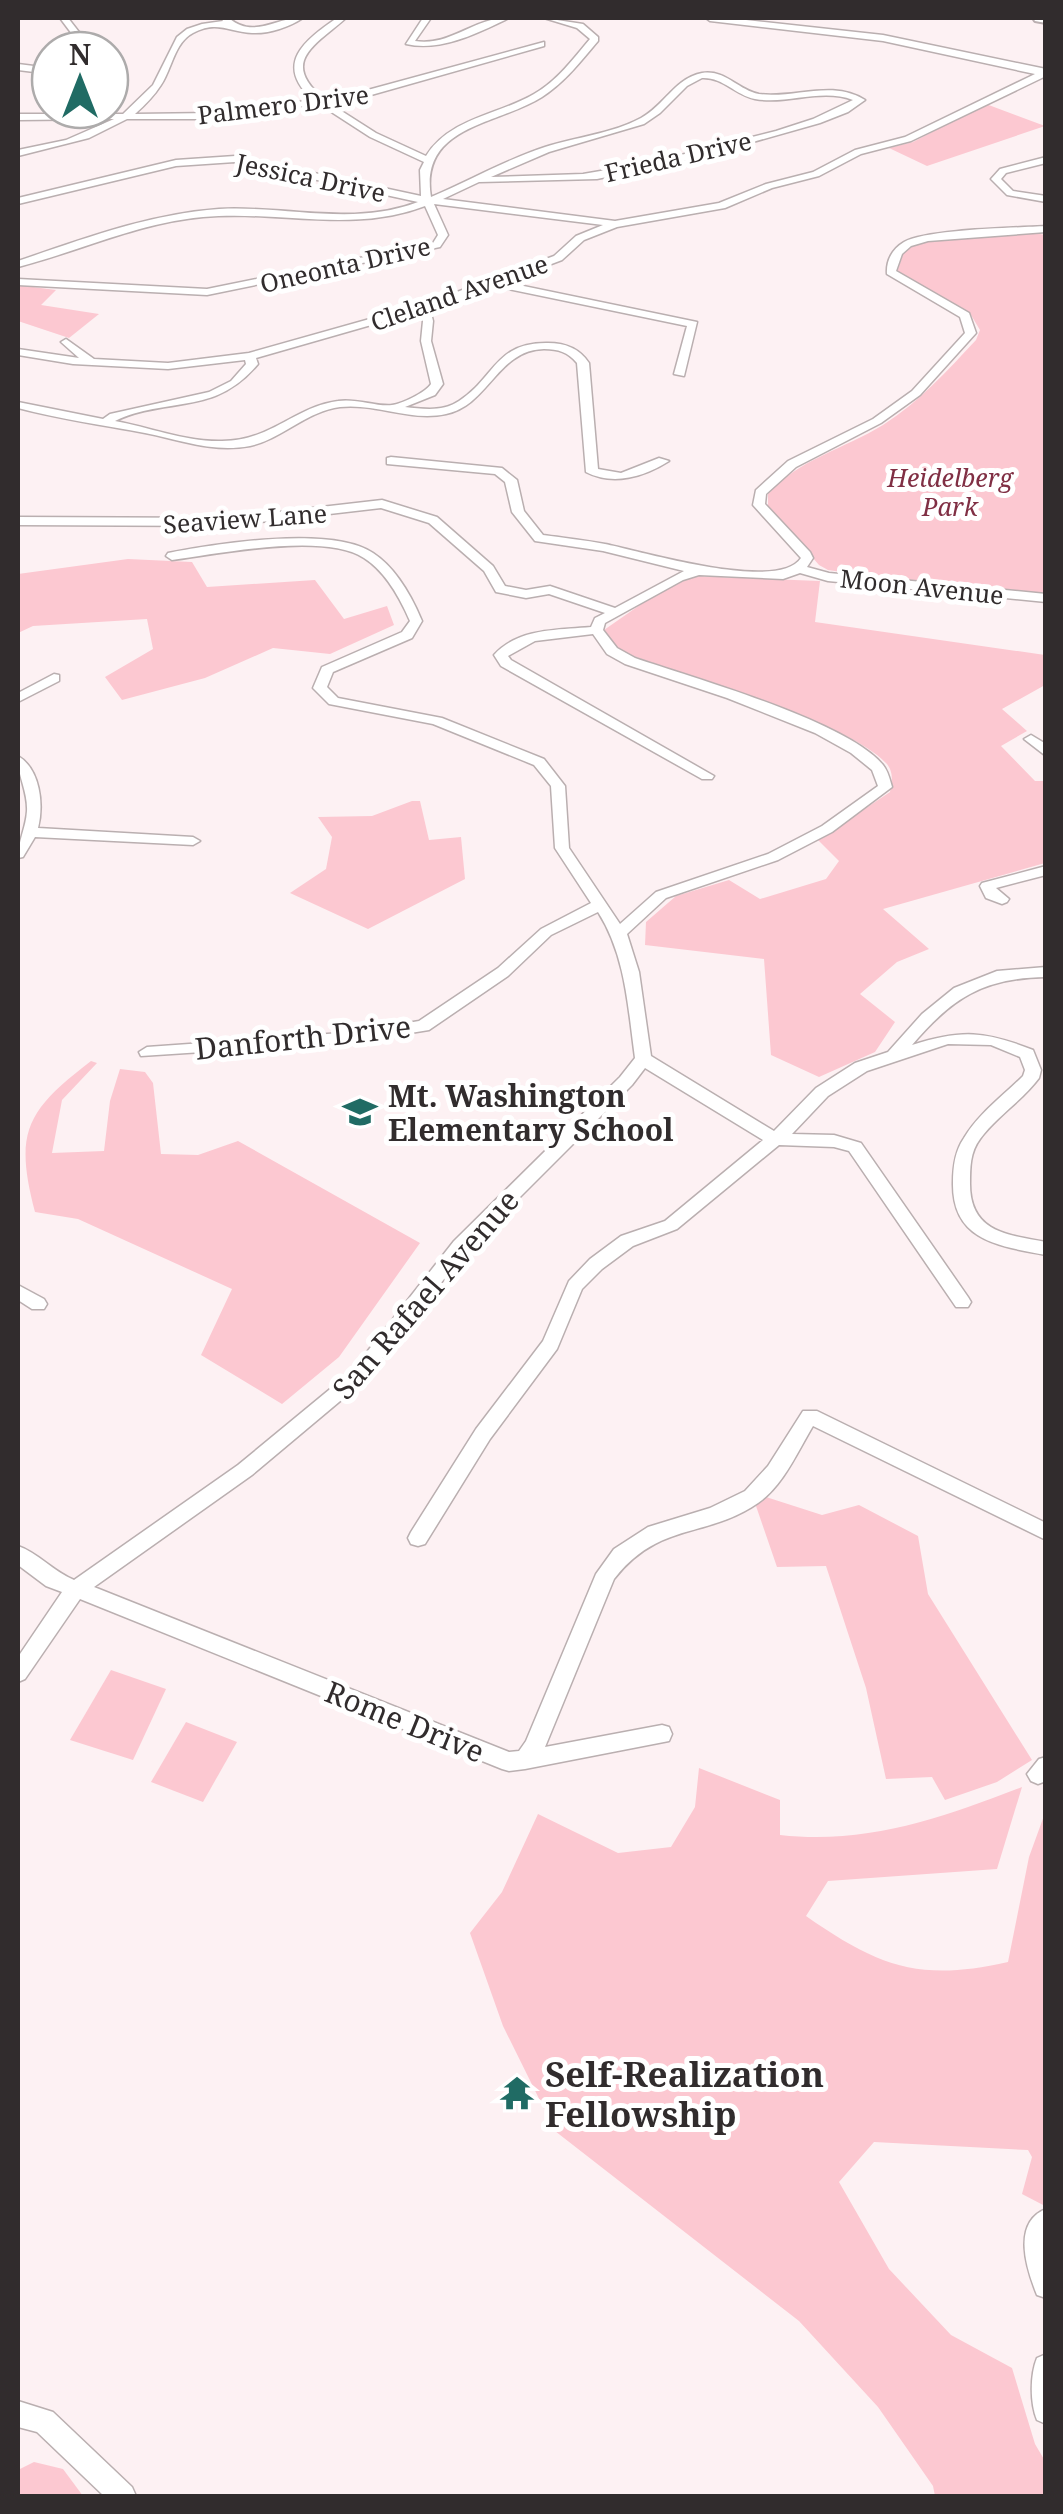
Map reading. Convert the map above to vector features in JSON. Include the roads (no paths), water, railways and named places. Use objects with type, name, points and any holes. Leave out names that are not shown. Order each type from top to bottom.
[{"type":"street","points":[[130,109],[150,94],[183,32],[227,20],[263,30],[299,18]]},
{"type":"street","points":[[342,18],[306,47],[298,60],[302,83],[321,101],[380,139],[430,161],[462,127],[541,93],[569,71],[595,38],[580,26],[548,18]]},
{"type":"street","points":[[426,18],[409,42],[444,42],[505,18]]},
{"type":"street","points":[[710,18],[883,38],[1044,73]]},
{"type":"street","name":"Palmero Drive","points":[[130,118],[232,114],[386,91],[502,52],[541,44]]},
{"type":"street","name":"Cleland Avenue","points":[[18,352],[92,362],[190,365],[250,356],[424,307],[558,258],[580,238],[615,224],[721,206],[770,186],[816,174],[858,152],[908,139],[1044,73]]},
{"type":"street","name":"Frieda Drive","points":[[698,76],[722,77],[736,89],[759,96],[856,96],[860,102],[809,126],[660,165],[596,176],[482,180],[545,150],[644,121],[698,76]]},
{"type":"street","points":[[18,153],[82,140],[99,130]]},
{"type":"street","name":"Jessica Drive","points":[[18,201],[176,163],[219,158],[260,162],[429,200],[615,224]]},
{"type":"street","points":[[1046,160],[1004,171],[996,179],[1010,194],[1046,199]]},
{"type":"street","name":"Oneonta Drive","points":[[18,282],[186,293],[243,286],[436,245],[444,235],[424,190],[430,161]]},
{"type":"street","points":[[18,264],[181,216],[242,211],[369,216],[482,180]]},
{"type":"street","name":"Jessica Drive","points":[[548,217],[580,238]]},
{"type":"street","points":[[391,460],[498,471],[510,480],[518,512],[540,538],[603,547],[698,571],[783,575],[800,569],[807,558],[759,505],[760,493],[792,464],[877,422],[916,393],[971,333],[966,315],[891,272],[899,250],[912,241],[928,238],[1046,229]]},
{"type":"street","points":[[488,282],[692,324],[680,374]]},
{"type":"street","points":[[394,406],[424,397],[437,384],[426,341],[428,321],[424,307]]},
{"type":"street","points":[[66,342],[92,362]]},
{"type":"street","points":[[18,406],[149,430],[192,445],[218,446],[271,436],[304,414],[328,406],[394,406],[427,412],[454,408],[513,350],[561,347],[576,354],[583,363],[592,472],[622,477],[663,461]]},
{"type":"street","points":[[104,424],[114,416],[225,390],[252,364],[250,356]]},
{"type":"street","name":"Seaview Lane","points":[[18,521],[225,522],[382,504],[432,520],[489,569],[500,589],[526,594],[550,590],[614,612]]},
{"type":"street","points":[[225,522],[230,550]]},
{"type":"street","points":[[172,556],[330,544],[358,550],[380,565],[416,621],[406,634],[327,670],[320,688],[325,696],[352,708],[437,721],[539,762],[558,786],[562,848],[619,934],[631,972],[643,1059],[774,1138],[834,1140],[864,1154],[962,1302]]},
{"type":"street","name":"Moon Avenue","points":[[800,569],[828,576],[1046,598]]},
{"type":"street","points":[[698,571],[614,612],[596,630],[528,640],[508,646],[501,655],[506,664],[708,776]]},
{"type":"street","points":[[596,630],[612,651],[630,661],[818,728],[863,752],[881,766],[887,780],[880,795],[772,857],[661,895],[619,934]]},
{"type":"street","points":[[18,698],[54,678]]},
{"type":"street","points":[[1031,738],[1046,752]]},
{"type":"street","points":[[18,760],[34,791],[30,832],[18,854]]},
{"type":"street","points":[[30,832],[193,841]]},
{"type":"street","points":[[1002,899],[991,895],[986,886],[1046,870]]},
{"type":"street","name":"Danforth Drive","points":[[147,1052],[354,1037],[423,1026],[503,972],[546,932],[600,905]]},
{"type":"street","points":[[894,1055],[954,992],[988,978],[1046,972]]},
{"type":"street","points":[[418,1538],[482,1434],[551,1344],[575,1286],[627,1241],[671,1225],[839,1079],[929,1043],[971,1038],[1008,1043],[1027,1054],[1033,1070],[1031,1078],[969,1142],[959,1198],[967,1219],[978,1228],[1046,1249]]},
{"type":"street","name":"San Rafael Avenue","points":[[18,1673],[76,1589],[246,1470],[320,1412],[358,1376],[460,1246],[643,1059]]},
{"type":"street","points":[[18,1292],[38,1304]]},
{"type":"street","name":"Rome Drive","points":[[18,1554],[53,1580],[494,1757],[525,1760],[606,1574],[621,1550],[639,1538],[755,1496],[810,1416],[1046,1532]]},
{"type":"street","points":[[525,1760],[662,1734]]},
{"type":"street","points":[[1046,2221],[1036,2232],[1034,2250],[1046,2286]]},
{"type":"street","points":[[1046,2366],[1046,2411]]},
{"type":"street","points":[[18,2414],[44,2420],[123,2496]]},
{"type":"place","name":"Mt. Washington Elementary School","points":[[360,1112]]},
{"type":"place","name":"Self-Realization Fellowship","points":[[517,2093]]},
{"type":"park label","name":"Heidelberg Park","points":[[950,492]]}]
